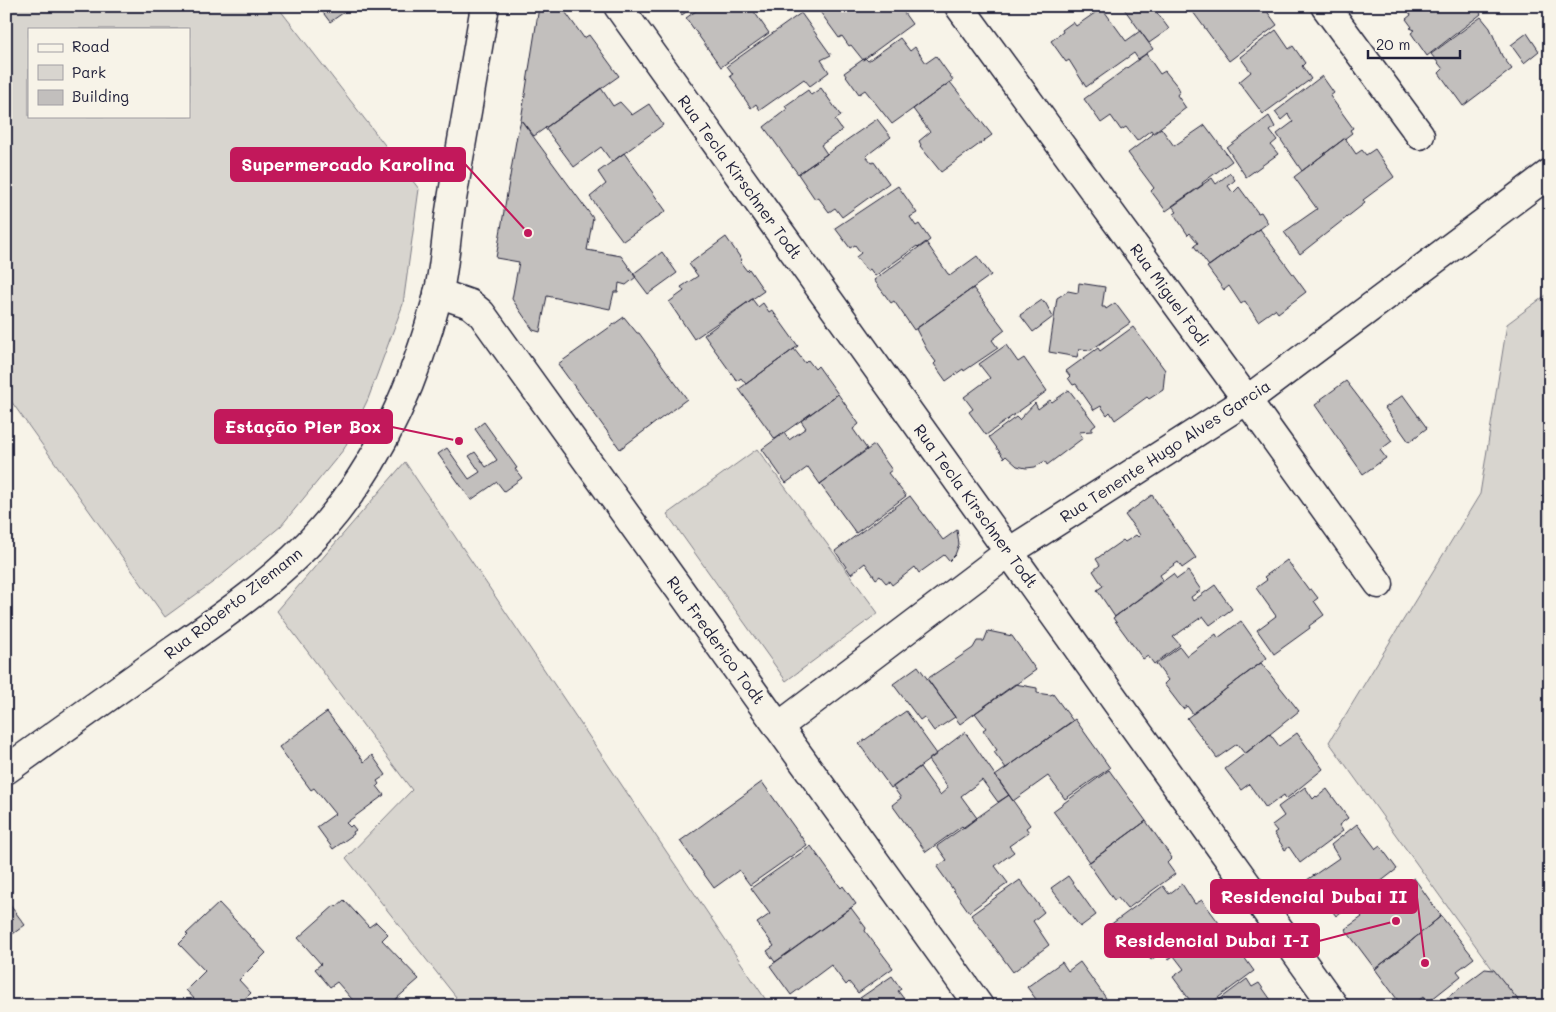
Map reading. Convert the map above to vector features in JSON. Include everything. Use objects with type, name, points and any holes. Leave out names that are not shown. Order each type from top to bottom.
[{"type":"street","name":"Rua Roberto Ziemann","points":[[6,770],[210,625],[270,578],[321,531],[364,476],[396,416],[418,362],[438,292],[451,203],[485,6]]},
{"type":"street","name":"Rua Tecla Kirschner Todt","points":[[618,6],[1334,1006]]},
{"type":"street","name":"Rua Miguel Fodi","points":[[959,6],[1247,400],[1378,584]]},
{"type":"street","points":[[1325,6],[1420,135]]},
{"type":"street","name":"Rua Tenente Hugo Alves Garcia","points":[[778,727],[1009,552],[1247,400],[1550,173]]},
{"type":"street","name":"Rua Frederico Todt","points":[[438,292],[470,304],[481,313],[979,1006]]},
{"type":"green space","points":[[6,6],[277,6],[419,189],[403,304],[368,399],[344,449],[281,526],[216,580],[165,617],[6,394]]},
{"type":"green space","points":[[1550,292],[1550,1006],[1519,1006],[1329,742],[1480,494],[1507,324]]},
{"type":"green space","points":[[757,449],[878,613],[786,681],[667,514]]},
{"type":"green space","points":[[405,462],[770,1006],[448,1006],[456,997],[346,858],[412,790],[277,611]]},
{"type":"building","points":[[318,6],[353,6],[330,22]]},
{"type":"building","points":[[542,6],[561,6],[584,38],[589,35],[619,76],[534,136],[521,120],[539,7],[542,8]]},
{"type":"building","points":[[675,6],[694,6],[682,15]]},
{"type":"building","points":[[703,6],[750,6],[769,33],[721,67],[686,18]]},
{"type":"building","points":[[822,6],[899,6],[912,24],[863,60],[842,36],[839,38],[818,9]]},
{"type":"building","points":[[1122,6],[1152,6],[1169,29],[1149,43]]},
{"type":"building","points":[[1187,6],[1200,6],[1192,12]]},
{"type":"building","points":[[1200,6],[1263,6],[1277,25],[1229,61],[1193,12]]},
{"type":"building","points":[[1405,6],[1475,6],[1481,14],[1427,56],[1411,33],[1415,30],[1410,28],[1412,27],[1406,19],[1411,15]]},
{"type":"building","points":[[1102,8],[1126,41],[1140,31],[1153,49],[1138,59],[1134,53],[1086,87],[1069,60],[1066,62],[1051,41],[1073,22],[1076,26]]},
{"type":"building","points":[[801,13],[831,55],[821,60],[829,72],[810,86],[804,79],[760,110],[756,104],[751,108],[730,76],[733,74],[727,66]]},
{"type":"building","points":[[1481,17],[1490,28],[1502,56],[1512,69],[1463,106],[1439,73],[1443,69],[1431,54]]},
{"type":"building","points":[[1276,30],[1289,49],[1293,46],[1305,63],[1302,66],[1311,79],[1263,114],[1239,82],[1251,72],[1240,57]]},
{"type":"building","points":[[1527,33],[1539,51],[1524,63],[1511,45]]},
{"type":"building","points":[[900,38],[910,51],[915,47],[926,63],[936,56],[953,80],[892,124],[865,90],[859,94],[844,73],[865,58],[868,61]]},
{"type":"building","points":[[1146,54],[1160,74],[1165,71],[1178,87],[1180,91],[1177,95],[1186,108],[1153,133],[1151,130],[1137,141],[1126,127],[1121,130],[1111,116],[1101,123],[1084,99]]},
{"type":"building","points":[[1322,76],[1334,93],[1330,96],[1353,128],[1350,130],[1352,133],[1302,171],[1277,134],[1293,122],[1288,114],[1281,120],[1275,112]]},
{"type":"building","points":[[950,82],[992,135],[941,172],[920,146],[919,141],[930,132],[913,109]]},
{"type":"building","points":[[601,88],[613,106],[620,102],[632,115],[649,104],[663,125],[612,162],[601,147],[574,167],[545,128]]},
{"type":"building","points":[[821,88],[841,116],[835,120],[842,130],[821,145],[827,154],[798,174],[764,127],[787,109],[785,106],[808,90],[811,95]]},
{"type":"building","points":[[1269,116],[1275,127],[1270,131],[1277,140],[1271,145],[1278,154],[1246,177],[1227,148]]},
{"type":"building","points":[[877,119],[891,137],[866,156],[872,163],[874,162],[889,183],[842,217],[835,208],[829,212],[818,197],[815,199],[798,174]]},
{"type":"building","points":[[521,120],[593,218],[587,250],[621,256],[636,277],[626,285],[619,283],[618,292],[614,292],[610,309],[547,296],[540,332],[533,330],[512,299],[519,262],[496,258]]},
{"type":"building","points":[[1205,125],[1232,161],[1202,183],[1203,185],[1166,211],[1151,191],[1154,188],[1128,153],[1161,128],[1174,146]]},
{"type":"building","points":[[1345,138],[1356,154],[1362,150],[1366,155],[1375,149],[1394,177],[1363,200],[1365,203],[1300,254],[1284,232],[1317,209],[1294,177]]},
{"type":"building","points":[[624,153],[666,211],[623,241],[590,197],[606,184],[598,172]]},
{"type":"building","points":[[1230,173],[1235,180],[1228,186],[1233,193],[1239,187],[1258,213],[1261,212],[1268,223],[1209,266],[1194,246],[1198,243],[1190,233],[1188,235],[1174,214],[1177,212],[1172,206],[1212,178],[1216,184]]},
{"type":"building","points":[[898,186],[917,213],[910,217],[916,226],[919,224],[930,240],[919,248],[917,246],[875,276],[870,269],[867,271],[856,257],[861,253],[855,245],[850,248],[835,228]]},
{"type":"building","points":[[1260,229],[1306,292],[1278,313],[1275,309],[1258,321],[1245,301],[1241,304],[1229,286],[1224,290],[1207,267]]},
{"type":"building","points":[[726,237],[742,260],[740,262],[747,271],[749,269],[764,291],[694,339],[669,302],[684,291],[681,287],[698,276],[689,264]]},
{"type":"building","points":[[926,242],[948,274],[951,275],[977,256],[991,275],[914,330],[894,301],[891,303],[874,280]]},
{"type":"building","points":[[662,252],[677,273],[648,294],[633,274]]},
{"type":"building","points":[[1079,283],[1105,287],[1102,307],[1106,309],[1115,303],[1130,323],[1091,350],[1079,349],[1077,357],[1049,352],[1057,298],[1068,291],[1078,293]]},
{"type":"building","points":[[973,288],[1005,330],[992,340],[998,348],[946,381],[934,364],[936,362],[916,329]]},
{"type":"building","points":[[752,299],[758,307],[763,303],[769,312],[772,310],[798,346],[746,384],[741,378],[737,381],[704,335]]},
{"type":"building","points":[[1042,300],[1053,317],[1033,332],[1020,315]]},
{"type":"building","points":[[624,317],[639,333],[687,399],[620,449],[558,364]]},
{"type":"building","points":[[1133,327],[1165,370],[1163,390],[1149,399],[1147,397],[1115,420],[1110,412],[1107,415],[1101,406],[1094,410],[1076,384],[1073,385],[1066,371],[1098,348],[1100,351]]},
{"type":"building","points":[[1006,345],[1018,362],[1024,358],[1047,391],[986,435],[969,412],[973,409],[964,397],[990,378],[979,364]]},
{"type":"building","points":[[794,349],[805,363],[808,360],[815,369],[818,366],[838,394],[775,439],[739,389]]},
{"type":"building","points":[[1346,381],[1392,441],[1380,450],[1386,458],[1363,474],[1315,405]]},
{"type":"building","points":[[1069,390],[1096,425],[1092,428],[1092,431],[1079,432],[1083,438],[1047,465],[1045,461],[1035,467],[1026,468],[1017,466],[1006,456],[1004,458],[989,437],[1016,417],[1019,420],[1035,403],[1038,409]]},
{"type":"building","points":[[838,394],[859,424],[853,429],[867,449],[820,484],[808,467],[786,483],[762,449],[784,433],[789,440],[806,428],[801,421]]},
{"type":"building","points":[[1403,395],[1427,428],[1409,442],[1385,408]]},
{"type":"building","points":[[484,422],[522,478],[504,491],[497,482],[471,500],[438,454],[447,448],[469,479],[480,472],[469,456],[475,452],[486,467],[497,460],[475,429]]},
{"type":"building","points":[[874,445],[892,470],[888,473],[906,496],[856,533],[820,484]]},
{"type":"building","points":[[1152,495],[1196,558],[1182,568],[1178,562],[1160,575],[1163,580],[1115,617],[1097,590],[1103,586],[1093,571],[1100,565],[1096,559],[1123,540],[1125,542],[1136,535],[1138,537],[1140,535],[1125,515]]},
{"type":"building","points":[[910,496],[943,540],[957,530],[959,544],[955,555],[949,561],[944,555],[919,573],[915,567],[892,585],[889,581],[886,583],[880,576],[876,579],[865,563],[851,574],[835,551]]},
{"type":"building","points":[[1287,560],[1309,590],[1311,589],[1318,598],[1314,601],[1324,615],[1309,626],[1310,628],[1274,654],[1257,630],[1276,616],[1256,588],[1267,580],[1264,577]]},
{"type":"building","points":[[1188,571],[1201,590],[1191,597],[1193,601],[1215,585],[1232,609],[1210,625],[1203,616],[1173,637],[1180,645],[1154,664],[1148,656],[1143,659],[1113,618],[1173,574],[1177,579]]},
{"type":"building","points":[[1241,621],[1267,658],[1193,714],[1187,706],[1183,709],[1164,684],[1168,680],[1156,664],[1180,647],[1187,656],[1216,634],[1218,638]]},
{"type":"building","points":[[988,631],[1012,636],[1036,670],[960,724],[927,679],[973,648],[977,641],[984,641]]},
{"type":"building","points":[[1261,663],[1299,711],[1245,754],[1237,744],[1217,758],[1187,718]]},
{"type":"building","points":[[918,666],[955,717],[934,731],[924,717],[920,720],[893,684]]},
{"type":"building","points":[[1015,684],[1037,688],[1037,693],[1053,694],[1073,721],[1006,768],[994,752],[997,750],[983,730],[986,728],[975,713]]},
{"type":"building","points":[[906,711],[937,754],[891,788],[859,744]]},
{"type":"building","points":[[327,712],[364,762],[372,755],[386,775],[377,781],[379,784],[377,786],[384,795],[346,823],[350,827],[352,825],[356,830],[353,832],[354,834],[333,849],[317,827],[335,814],[314,788],[311,790],[279,747]]},
{"type":"building","points":[[1075,719],[1110,768],[1065,799],[1048,776],[1013,801],[995,776]]},
{"type":"building","points":[[965,732],[1009,795],[998,802],[982,780],[961,796],[977,818],[964,828],[962,826],[926,852],[892,805],[901,798],[893,787],[920,767],[940,795],[948,788],[928,760]]},
{"type":"building","points":[[1297,733],[1323,769],[1286,799],[1284,795],[1266,808],[1249,784],[1241,790],[1225,769],[1270,734],[1279,746]]},
{"type":"building","points":[[1109,770],[1146,821],[1090,862],[1053,811]]},
{"type":"building","points":[[762,782],[807,845],[750,885],[739,870],[714,888],[680,841]]},
{"type":"building","points":[[1305,787],[1313,799],[1327,789],[1348,818],[1339,825],[1343,831],[1300,863],[1289,847],[1285,850],[1274,833],[1277,831],[1272,825],[1284,816],[1278,807]]},
{"type":"building","points":[[1009,795],[1030,825],[1026,828],[1029,832],[1009,846],[1014,852],[995,866],[1008,883],[969,912],[937,867],[947,860],[937,846]]},
{"type":"building","points":[[1146,821],[1172,858],[1167,863],[1175,874],[1127,909],[1118,898],[1114,900],[1088,863]]},
{"type":"building","points":[[1357,824],[1376,849],[1380,846],[1397,869],[1336,916],[1322,897],[1319,899],[1307,880],[1339,858],[1331,845]]},
{"type":"building","points":[[811,846],[841,888],[843,886],[856,904],[775,962],[767,951],[774,946],[757,923],[770,914],[751,888]]},
{"type":"building","points":[[1068,876],[1096,915],[1080,927],[1051,888]]},
{"type":"building","points":[[1414,878],[1441,916],[1375,969],[1345,929],[1362,917],[1358,911],[1373,901],[1374,903],[1381,897],[1380,895],[1393,885],[1397,890]]},
{"type":"building","points":[[1020,880],[1044,912],[1033,921],[1049,945],[1013,972],[971,915]]},
{"type":"building","points":[[1182,884],[1195,904],[1202,900],[1219,923],[1169,959],[1163,951],[1151,960],[1145,953],[1142,955],[1126,933],[1115,941],[1106,928],[1163,886],[1169,894]]},
{"type":"building","points":[[6,900],[25,925],[6,939]]},
{"type":"building","points":[[344,900],[369,927],[376,922],[388,934],[382,940],[419,979],[388,1006],[358,1006],[337,982],[330,987],[315,969],[321,964],[298,938],[335,905],[336,907]]},
{"type":"building","points":[[219,903],[266,953],[239,980],[251,993],[237,1006],[201,1006],[186,990],[205,971],[179,944],[188,935],[186,934]]},
{"type":"building","points":[[851,908],[866,928],[865,931],[893,968],[858,993],[849,982],[846,985],[831,965],[791,995],[770,966]]},
{"type":"building","points":[[1441,916],[1474,958],[1457,971],[1461,976],[1427,1003],[1423,997],[1412,1006],[1402,1006],[1375,969]]},
{"type":"building","points":[[1214,927],[1225,943],[1231,939],[1254,971],[1207,1006],[1194,1006],[1173,977],[1184,969],[1174,956]]},
{"type":"building","points":[[1062,962],[1068,971],[1080,962],[1106,998],[1096,1006],[1041,1006],[1027,987]]},
{"type":"building","points":[[1485,969],[1494,970],[1523,1006],[1436,1006]]},
{"type":"building","points":[[892,976],[901,989],[898,991],[907,1003],[913,999],[917,1006],[866,1006],[860,998]]},
{"type":"building","points":[[1247,979],[1252,987],[1259,983],[1271,1000],[1268,1002],[1270,1004],[1274,1002],[1277,1006],[1211,1006]]},
{"type":"building","points":[[461,1001],[465,1006],[455,1006]]},
{"type":"place","name":"Supermercado Karolina","points":[[528,233]]},
{"type":"place","name":"Estação Pier Box","points":[[459,441]]},
{"type":"place","name":"Residencial Dubai I-I","points":[[1396,921]]},
{"type":"place","name":"Residencial Dubai II","points":[[1425,963]]}]
